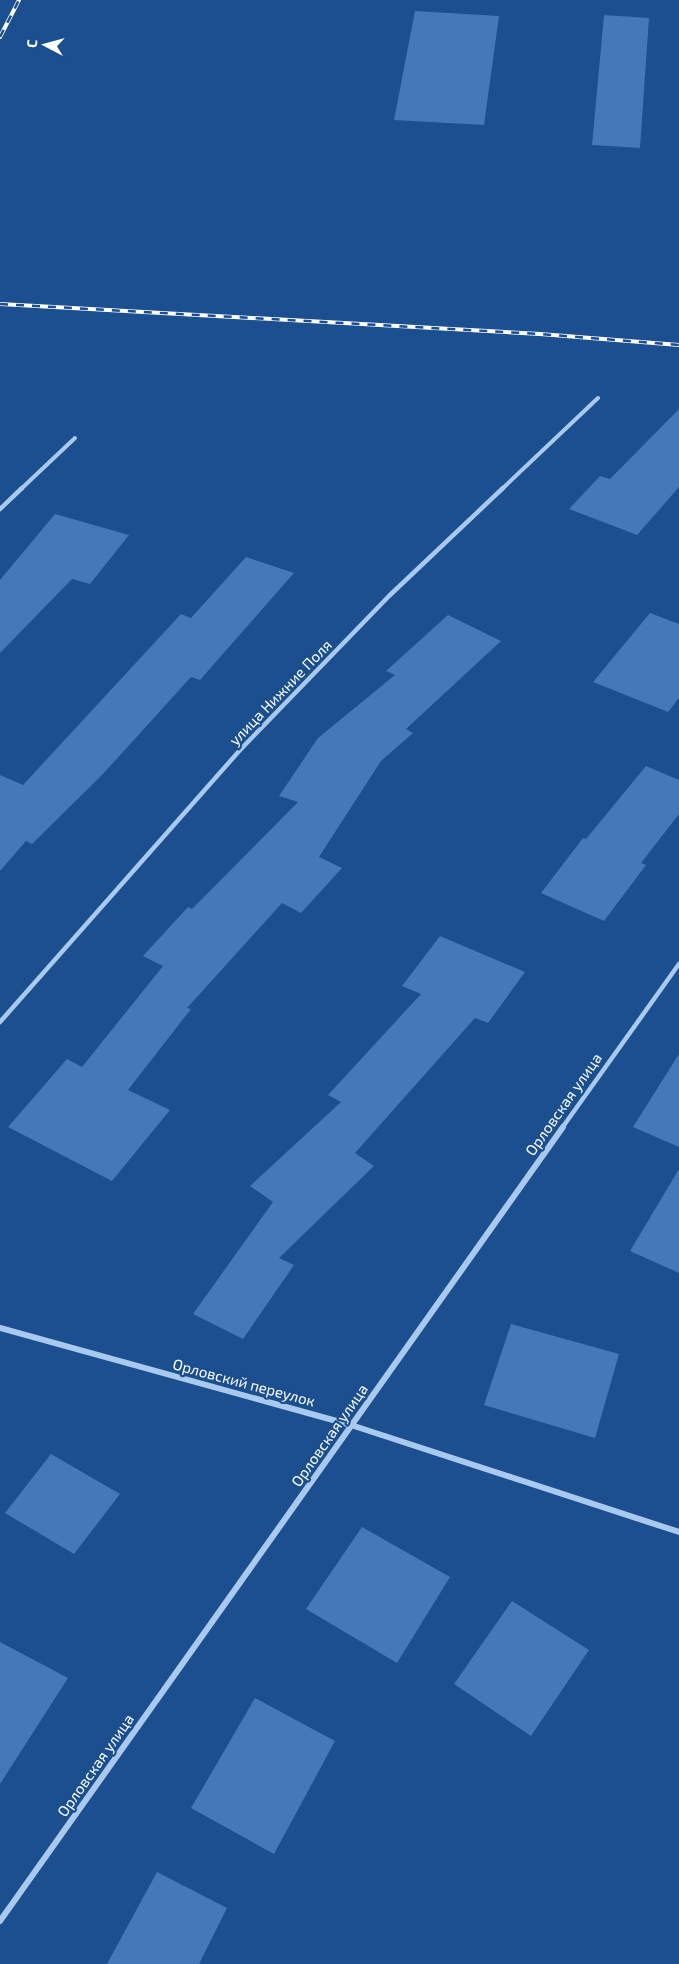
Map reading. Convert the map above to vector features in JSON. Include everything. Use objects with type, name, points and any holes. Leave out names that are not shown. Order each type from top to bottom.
[{"type":"street","name":"улица Нижние Поля","points":[[0,1022],[240,750],[389,596],[598,398]]},
{"type":"street","points":[[0,509],[75,438]]},
{"type":"street","name":"Орловская улица","points":[[0,1921],[679,964]]},
{"type":"street","name":"Орловский переулок","points":[[0,1328],[351,1424],[679,1532]]},
{"type":"building","points":[[415,11],[499,16],[484,125],[394,120]]},
{"type":"building","points":[[604,15],[649,18],[640,148],[592,145]]},
{"type":"building","points":[[679,409],[679,487],[637,535],[569,509],[600,476],[610,479]]},
{"type":"building","points":[[55,514],[129,535],[90,584],[72,579],[0,653],[0,580]]},
{"type":"building","points":[[246,557],[294,573],[200,680],[191,677],[103,774],[32,844],[26,841],[0,871],[0,775],[23,785],[181,614],[191,618]]},
{"type":"building","points":[[650,613],[679,624],[679,698],[668,712],[593,682]]},
{"type":"building","points":[[448,615],[501,641],[406,729],[413,733],[381,761],[319,857],[342,868],[301,913],[282,903],[187,1008],[191,1009],[128,1090],[170,1110],[112,1181],[8,1127],[67,1059],[82,1067],[163,966],[143,956],[188,907],[192,909],[298,802],[279,796],[318,738],[395,675],[386,671]]},
{"type":"building","points":[[646,766],[679,780],[679,814],[641,863],[646,865],[604,921],[541,893],[583,838],[586,839]]},
{"type":"building","points":[[440,936],[525,972],[488,1023],[475,1018],[355,1153],[374,1166],[279,1258],[294,1265],[243,1339],[193,1314],[273,1202],[250,1186],[341,1102],[328,1095],[421,994],[402,986]]},
{"type":"building","points":[[679,1054],[679,1147],[633,1127]]},
{"type":"building","points":[[679,1169],[679,1273],[630,1251]]},
{"type":"building","points":[[511,1324],[619,1354],[595,1438],[484,1405]]},
{"type":"building","points":[[51,1454],[120,1494],[74,1554],[5,1513]]},
{"type":"building","points":[[362,1527],[450,1577],[397,1663],[306,1609]]},
{"type":"building","points":[[512,1601],[589,1650],[531,1736],[454,1684]]},
{"type":"building","points":[[0,1642],[68,1678],[0,1784]]},
{"type":"building","points":[[255,1698],[335,1741],[274,1854],[191,1808]]},
{"type":"building","points":[[157,1872],[227,1908],[199,1964],[107,1964]]},
{"type":"railway","points":[[0,37],[19,0]]},
{"type":"railway","points":[[0,304],[540,334],[679,345]]}]
